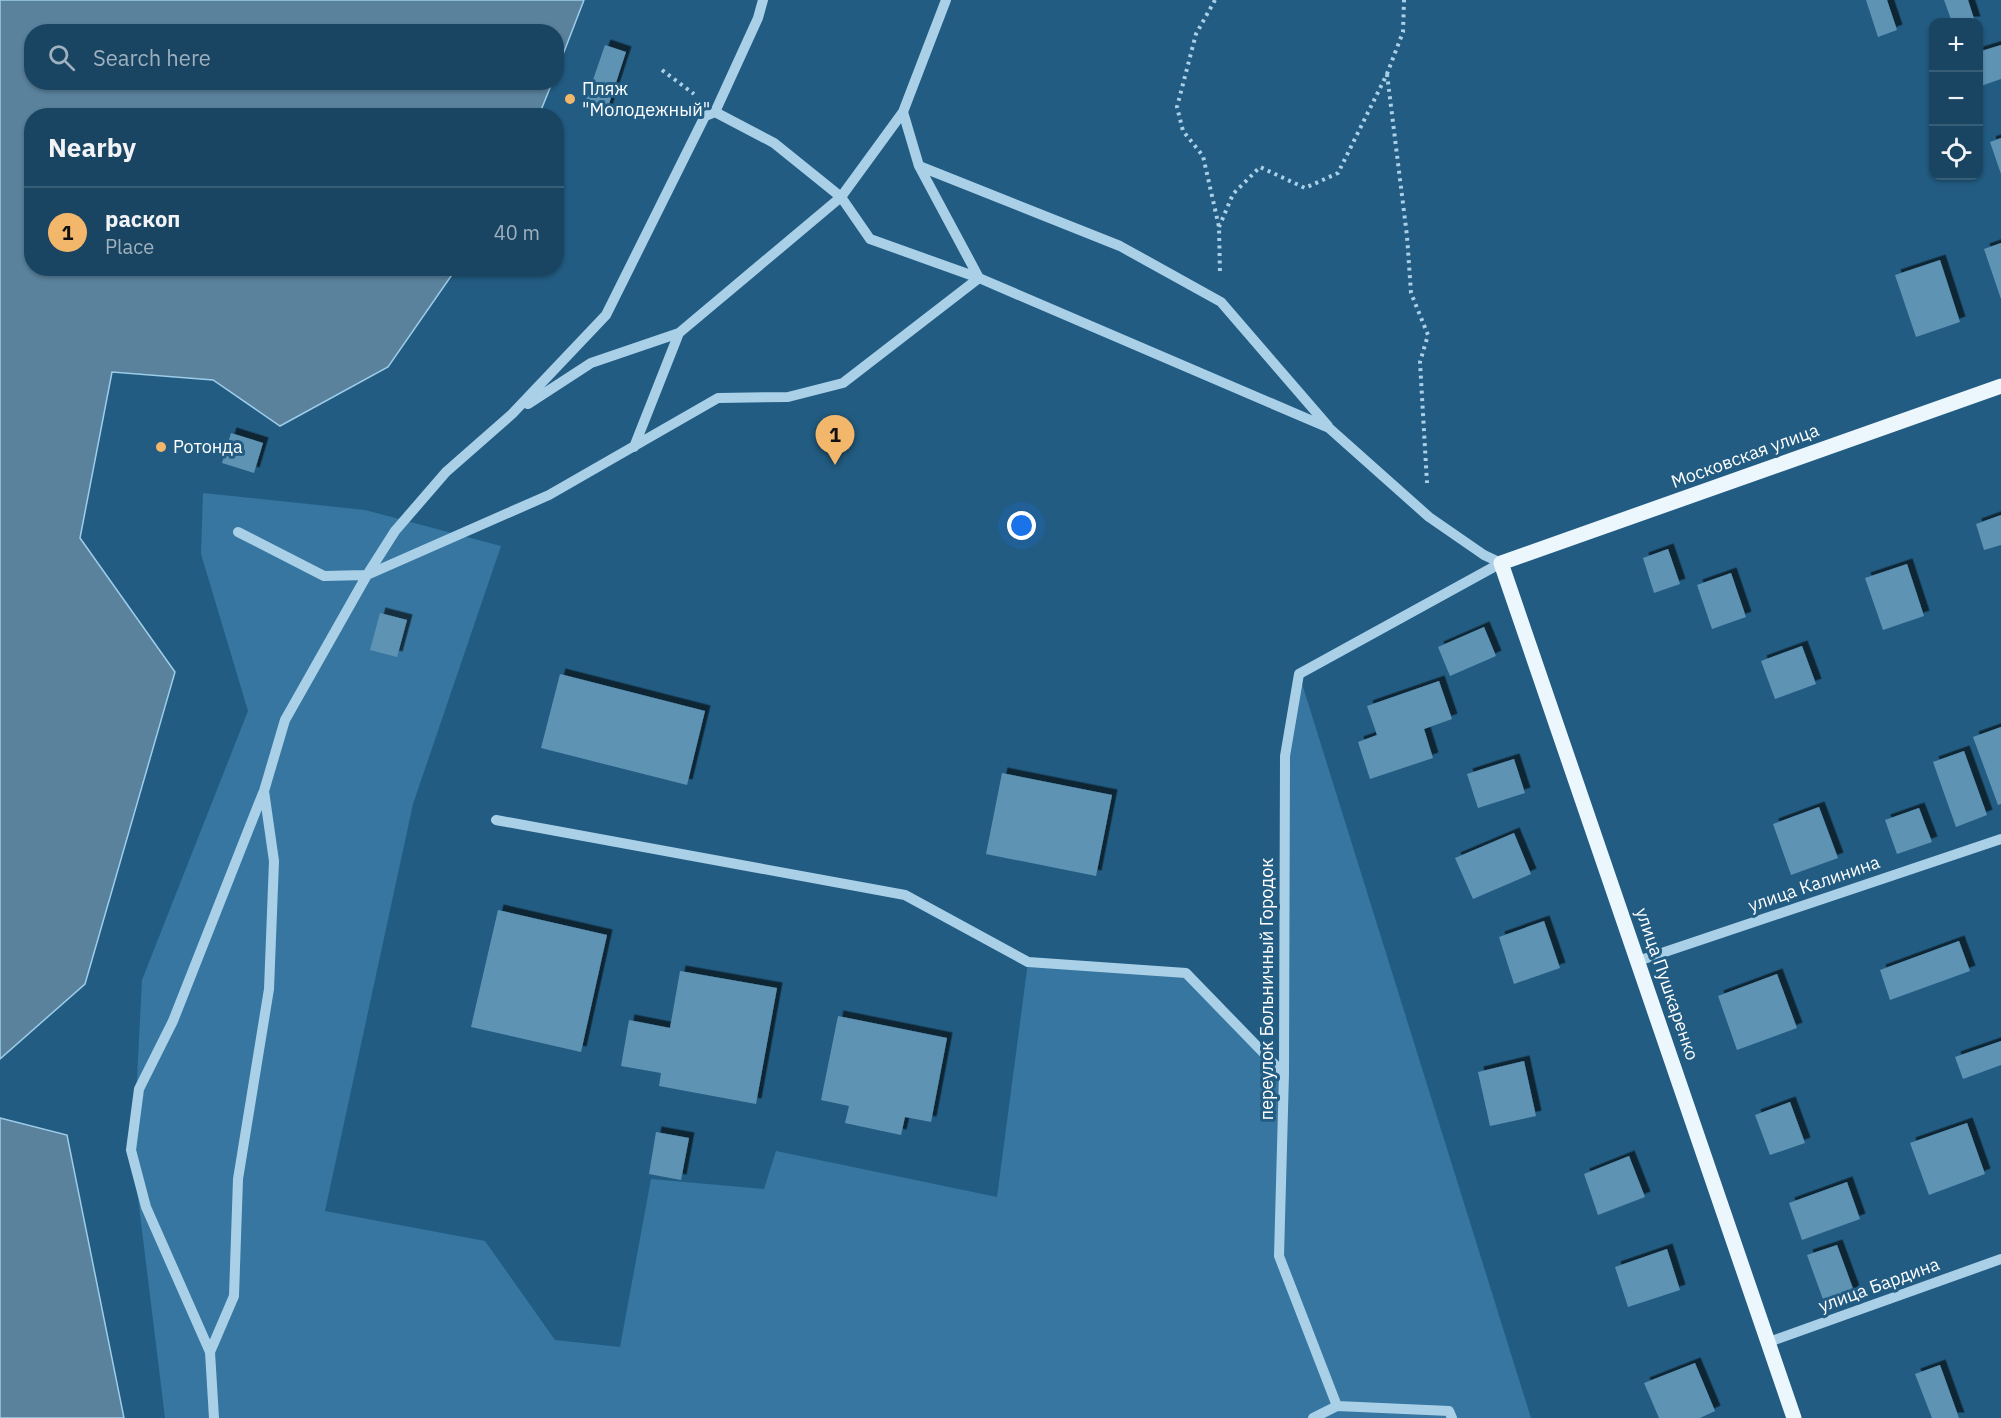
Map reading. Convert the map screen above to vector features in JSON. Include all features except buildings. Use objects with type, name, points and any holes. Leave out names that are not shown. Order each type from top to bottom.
[{"type":"main road","name":"Московская улица","points":[[1501,563],[2001,386]]},
{"type":"main road","name":"улица Пушкаренко","points":[[1501,563],[1794,1418]]},
{"type":"street","points":[[214,1418],[210,1352],[146,1207],[131,1149],[140,1089],[173,1021],[264,791],[285,720],[367,576],[395,531],[446,472],[512,414],[606,315],[705,116],[716,112],[758,18],[763,0]]},
{"type":"street","points":[[512,414],[591,363],[679,333],[841,197],[903,112],[946,0]]},
{"type":"street","points":[[716,112],[774,143],[841,197],[870,239],[979,278],[1329,428]]},
{"type":"street","points":[[903,112],[919,166],[979,278]]},
{"type":"street","points":[[919,166],[1120,246],[1221,302],[1329,428],[1429,517],[1484,555],[1501,563]]},
{"type":"street","points":[[238,532],[324,576],[367,576],[549,495],[718,398],[788,397],[843,383],[979,278]]},
{"type":"street","points":[[634,447],[679,333]]},
{"type":"street","name":"переулок Больничный Городок","points":[[1337,1406],[1279,1257],[1284,1074],[1285,756],[1299,674],[1501,563]]},
{"type":"street","points":[[210,1352],[234,1296],[238,1179],[269,989],[274,861],[264,791]]},
{"type":"street","points":[[496,820],[905,895],[1028,962],[1186,973],[1284,1074]]},
{"type":"street","name":"улица Калинина","points":[[1638,961],[2001,838]]},
{"type":"street","name":"улица Бардина","points":[[1769,1342],[2001,1259]]},
{"type":"street","points":[[1312,1418],[1337,1406],[1449,1411],[1452,1418]]},
{"type":"path","points":[[1215,0],[1196,34],[1177,107],[1183,131],[1203,156],[1219,227],[1221,302]]},
{"type":"path","points":[[1219,227],[1233,194],[1260,167],[1305,188],[1338,173],[1387,74],[1403,32],[1404,0]]},
{"type":"path","points":[[662,69],[716,112]]},
{"type":"path","points":[[1387,74],[1407,236],[1411,293],[1428,335],[1420,362],[1429,517]]},
{"type":"shaded area","points":[[0,0],[584,0],[564,52],[564,24],[24,24],[24,90],[549,90],[542,108],[24,108],[24,276],[451,276],[388,367],[280,426],[213,380],[112,372],[80,538],[175,672],[85,984],[0,1059]]},
{"type":"shaded area","points":[[203,493],[365,510],[501,546],[413,804],[325,1211],[485,1241],[555,1340],[620,1347],[651,1179],[764,1189],[776,1151],[997,1197],[1028,962],[1186,973],[1284,1073],[1285,756],[1299,674],[1531,1418],[165,1418],[133,1157],[142,980],[248,711],[201,554]]},
{"type":"shaded area","points":[[0,1118],[67,1135],[124,1418],[0,1418]]},
{"type":"place","name":"Пляж \"Молодежный\"","points":[[570,99]]},
{"type":"place","name":"Ротонда","points":[[161,447]]},
{"type":"place","name":"раскоп","points":[[835,465]]}]
